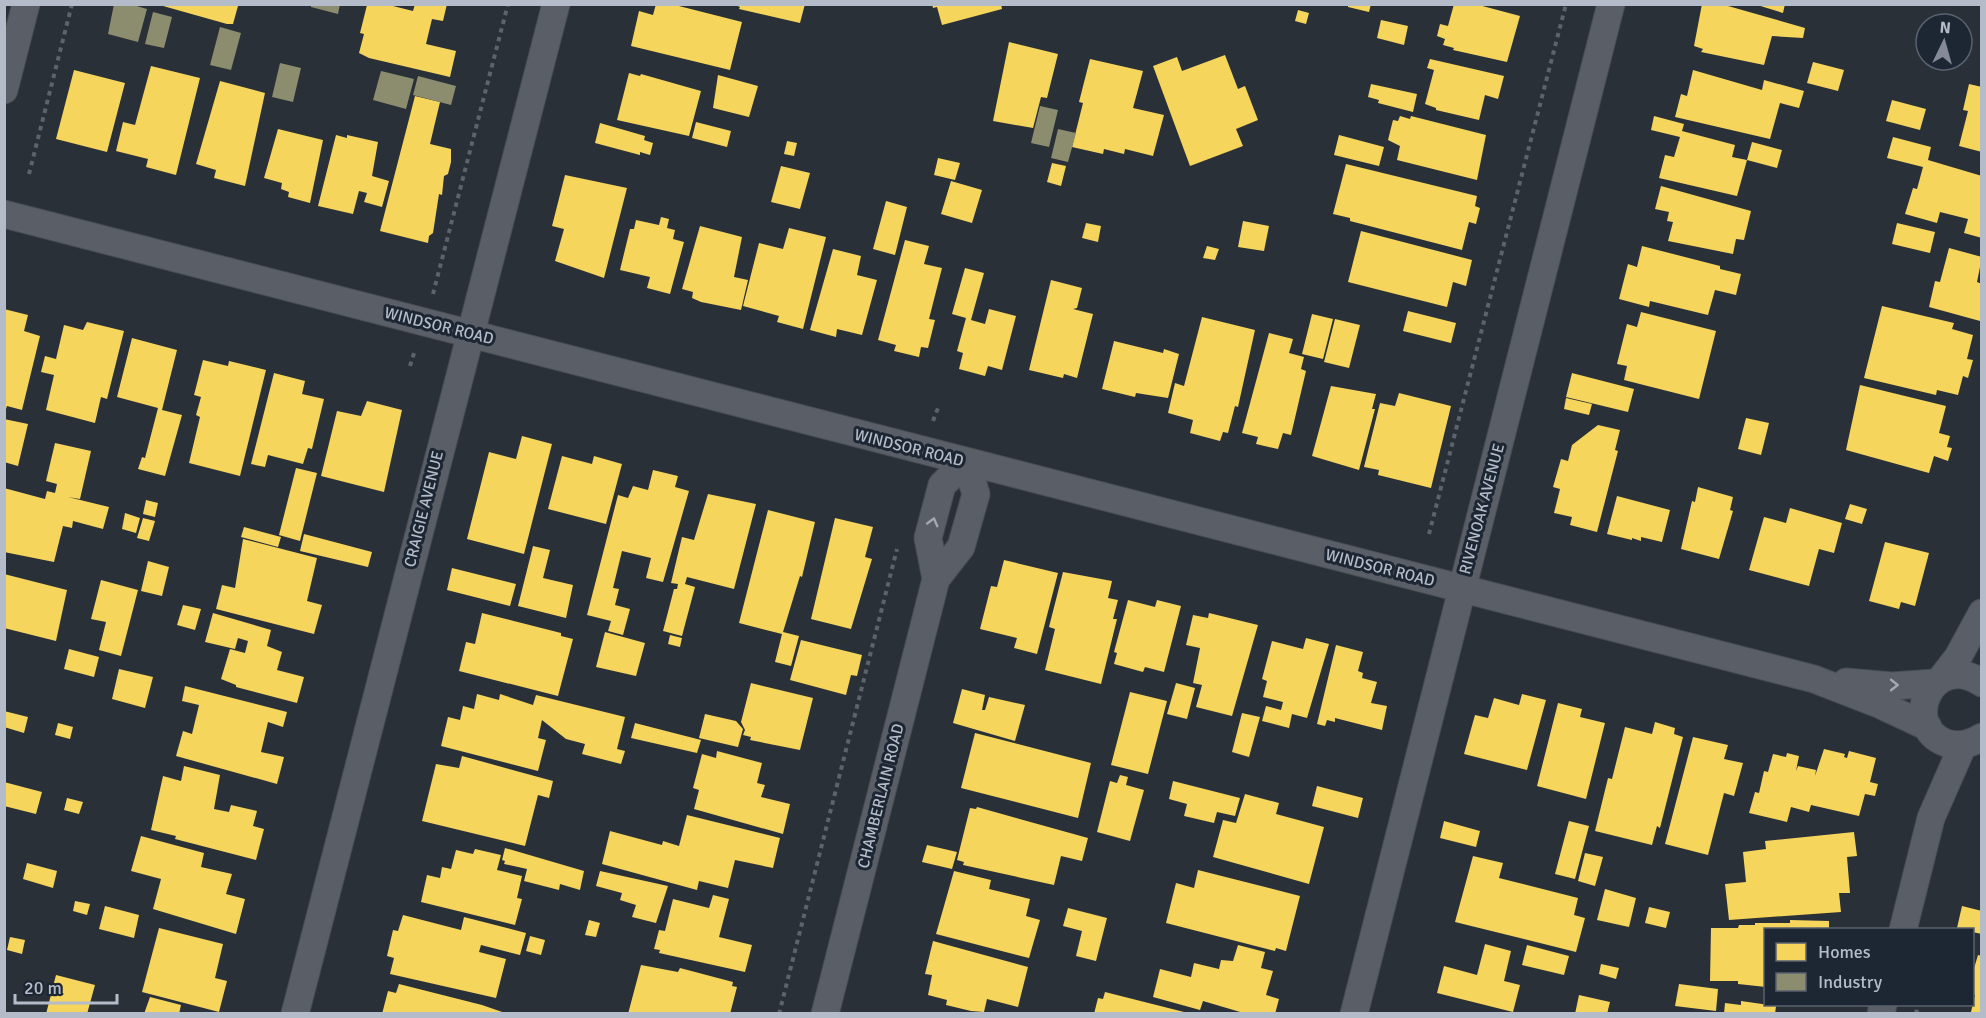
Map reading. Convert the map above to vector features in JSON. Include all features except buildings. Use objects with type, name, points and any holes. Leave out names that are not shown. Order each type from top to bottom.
[{"type":"street","points":[[4,90],[26,4]]},
{"type":"street","name":"CRAIGIE AVENUE","points":[[295,1014],[556,4]]},
{"type":"street","name":"RIVENOAK AVENUE","points":[[1354,1014],[1611,4]]},
{"type":"street","name":"WINDSOR ROAD","points":[[4,214],[1815,679],[1881,705],[1932,732],[1949,744],[1976,741]]},
{"type":"street","name":"CHAMBERLAIN ROAD","points":[[825,1014],[936,579],[962,548],[976,494],[966,462]]},
{"type":"street","points":[[1903,928],[1931,818],[1932,732],[1924,714],[1924,700],[1958,657],[1982,613]]},
{"type":"street","name":"WINDSOR ROAD","points":[[1815,679],[1892,686],[1938,681],[1961,675],[1982,683]]},
{"type":"street","points":[[1931,818],[1976,741]]},
{"type":"path","points":[[29,174],[72,4]]},
{"type":"path","points":[[410,366],[424,323],[508,4]]},
{"type":"path","points":[[1429,534],[1566,4]]},
{"type":"path","points":[[922,451],[938,408]]},
{"type":"path","points":[[779,1014],[899,541]]}]
